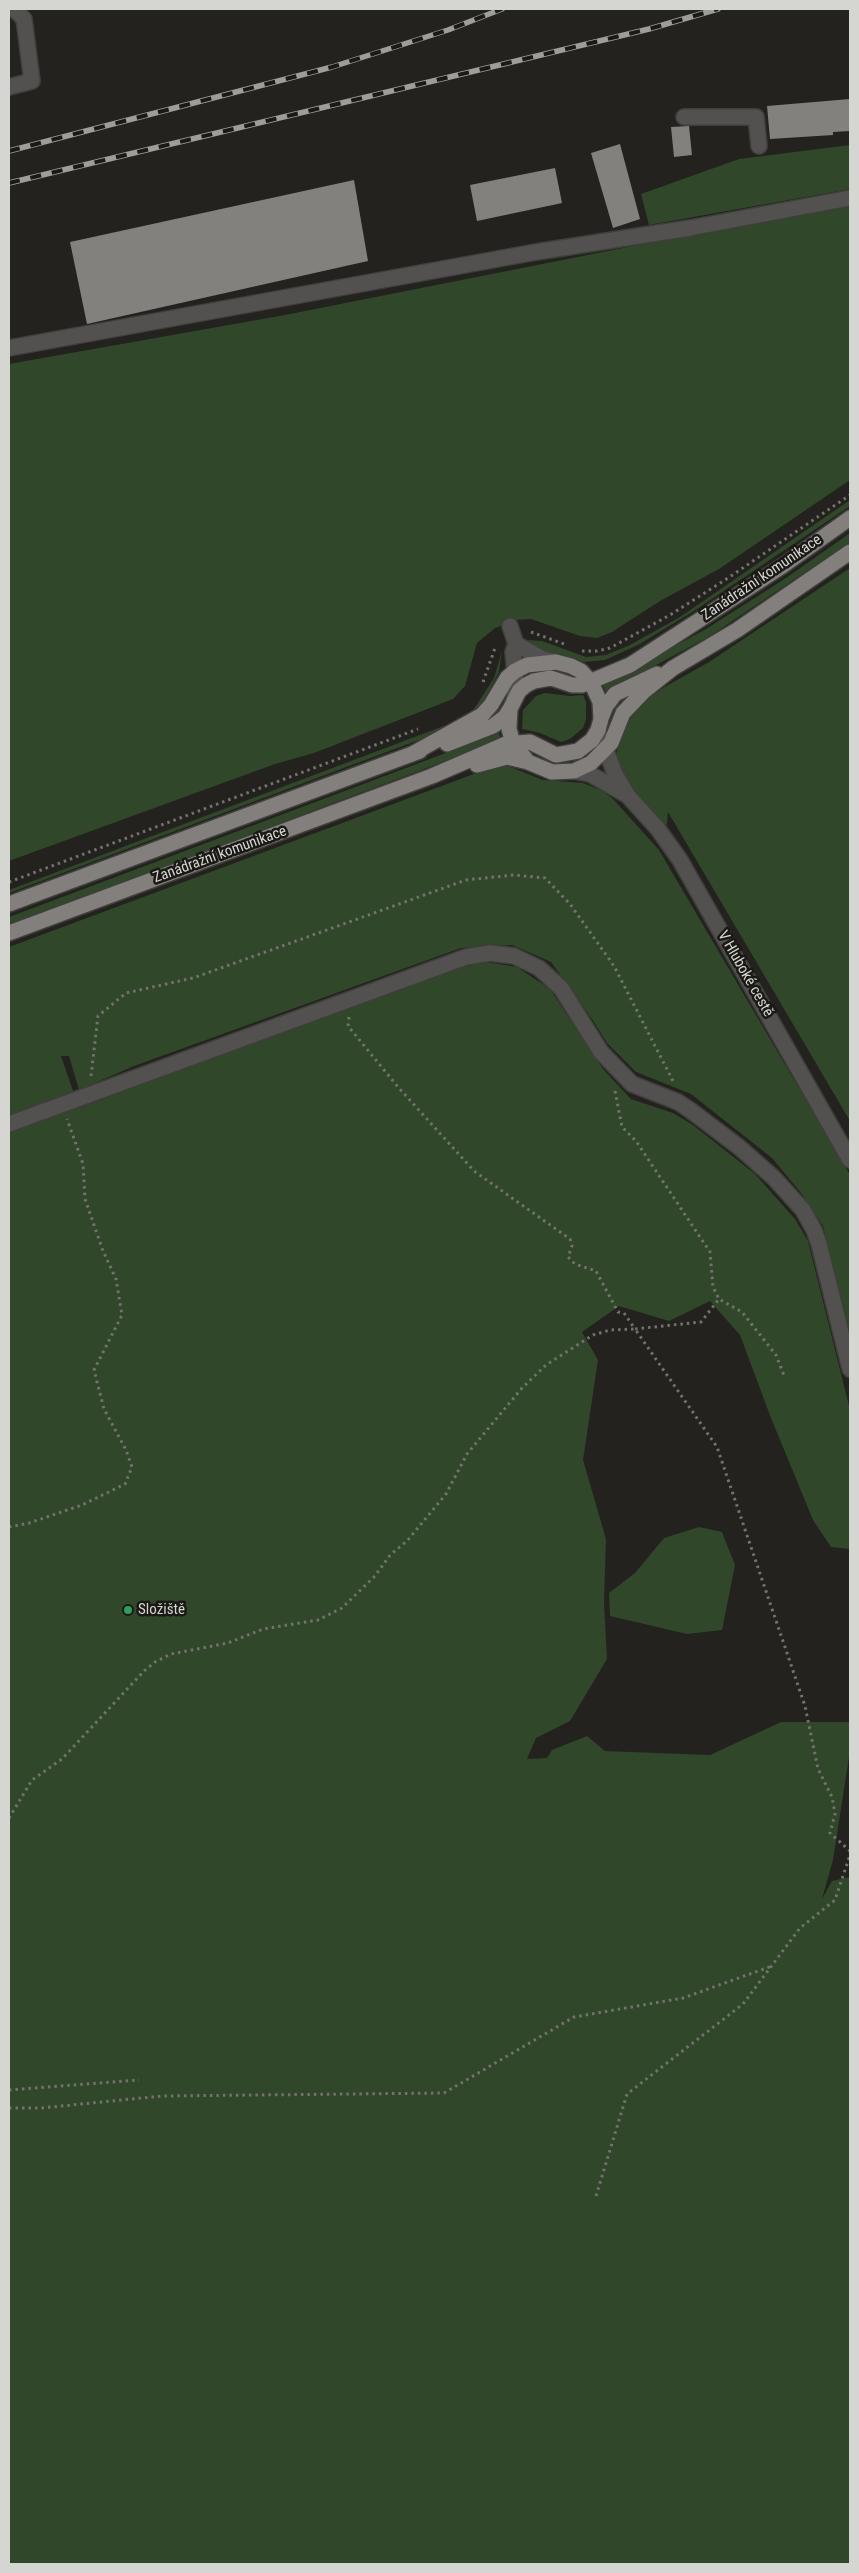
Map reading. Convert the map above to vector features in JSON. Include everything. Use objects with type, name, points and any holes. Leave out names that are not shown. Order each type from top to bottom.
[{"type":"main road","name":"Zanádražní komunikace","points":[[9,904],[412,754],[485,730],[500,722],[526,685],[551,678],[576,685],[586,676],[630,665],[850,518]]},
{"type":"main road","name":"Zanádražní komunikace","points":[[605,752],[629,705],[673,668],[737,630],[850,552]]},
{"type":"main road","points":[[515,671],[540,662],[556,662],[586,676],[600,702],[600,724]]},
{"type":"main road","name":"Zanádražní komunikace","points":[[9,934],[432,776],[497,748],[513,743],[530,742],[545,752],[567,755],[584,748],[600,724],[606,706],[615,694],[642,680],[673,668]]},
{"type":"main road","name":"Zanádražní komunikace","points":[[412,754],[482,715],[492,705],[507,678],[515,671]]},
{"type":"main road","points":[[512,704],[509,730],[513,743],[528,762]]},
{"type":"main road","points":[[574,771],[591,764],[605,752]]},
{"type":"main road","name":"Zanádražní komunikace","points":[[432,776],[507,757],[528,762],[552,772],[574,771]]},
{"type":"street","points":[[9,87],[32,81],[24,19],[14,9]]},
{"type":"street","points":[[684,117],[756,117],[759,146]]},
{"type":"street","points":[[9,348],[353,287],[536,252],[690,228],[850,198]]},
{"type":"street","points":[[513,636],[543,659],[556,662]]},
{"type":"street","points":[[512,704],[516,684],[513,636]]},
{"type":"street","name":"V Hluboké cestě","points":[[600,724],[605,752],[628,796]]},
{"type":"street","name":"V Hluboké cestě","points":[[574,771],[604,780],[628,796],[658,829],[680,860],[850,1160]]},
{"type":"street","points":[[9,1124],[351,998],[474,955],[490,953],[514,956],[539,968],[561,988],[601,1052],[632,1084],[678,1102],[690,1110],[760,1166],[802,1210],[814,1230],[819,1244],[850,1369]]},
{"type":"path","points":[[578,650],[597,651],[610,648],[670,615],[728,578],[850,494]]},
{"type":"path","points":[[482,687],[496,647],[513,636],[535,632],[570,647]]},
{"type":"path","points":[[9,882],[423,728]]},
{"type":"path","points":[[351,998],[348,1026],[398,1087],[474,1171],[570,1239],[572,1246],[568,1257],[575,1264],[596,1272],[618,1312],[624,1314],[717,1447],[805,1706],[818,1769],[832,1797],[835,1814],[830,1834],[850,1853],[835,1900],[800,1928],[743,2004],[627,2094],[596,2196]]},
{"type":"path","points":[[614,1090],[622,1127],[636,1141],[710,1252],[713,1287],[719,1299],[742,1312],[776,1355],[785,1378]]},
{"type":"path","points":[[9,1527],[29,1523],[75,1508],[125,1484],[132,1467],[126,1450],[104,1409],[94,1370],[122,1315],[116,1279],[103,1252],[85,1199],[83,1164],[63,1104]]},
{"type":"path","points":[[9,1818],[32,1780],[62,1759],[144,1671],[155,1662],[171,1654],[228,1643],[262,1630],[318,1620],[342,1608],[375,1576],[390,1555],[407,1541],[435,1508],[446,1494],[467,1454],[522,1388],[546,1365],[593,1335],[610,1330],[701,1322],[719,1299]]},
{"type":"path","points":[[9,2108],[41,2108],[162,2096],[444,2093],[574,2017],[683,1998],[772,1966]]},
{"type":"path","points":[[9,2090],[139,2080]]},
{"type":"green space","points":[[850,145],[850,189],[649,225],[641,194],[739,159]]},
{"type":"green space","points":[[850,203],[850,480],[719,569],[660,601],[612,632],[597,638],[580,636],[531,619],[516,620],[495,628],[477,643],[465,686],[453,699],[314,753],[275,764],[9,861],[9,364],[285,315]]},
{"type":"green space","points":[[850,500],[850,506],[694,611],[638,645],[605,660],[584,662],[548,653],[532,645],[528,640],[542,641],[586,657],[606,655],[630,645],[680,617]]},
{"type":"green space","points":[[850,533],[850,542],[710,636],[606,692],[603,685],[706,629],[786,578]]},
{"type":"green space","points":[[850,568],[850,1121],[668,812],[666,832],[639,800],[622,774],[615,757],[625,726],[633,714],[654,693],[709,662]]},
{"type":"green space","points":[[502,651],[499,672],[481,706],[466,720],[443,731],[9,893],[9,890],[457,721],[474,709],[494,678]]},
{"type":"green space","points":[[545,693],[570,696],[583,695],[586,702],[586,720],[583,728],[570,739],[561,742],[540,733],[522,729],[523,710],[536,696]]},
{"type":"green space","points":[[499,733],[501,740],[9,925],[9,917]]},
{"type":"green space","points":[[508,766],[543,780],[583,783],[603,791],[614,800],[659,850],[850,1175],[850,1333],[823,1226],[801,1193],[772,1158],[691,1094],[636,1072],[607,1043],[551,962],[512,945],[461,948],[134,1066],[79,1090],[69,1056],[61,1056],[79,1108],[450,970],[486,962],[517,967],[550,989],[603,1069],[631,1099],[673,1113],[693,1125],[755,1174],[795,1219],[808,1241],[850,1410],[850,1549],[831,1547],[813,1520],[771,1418],[740,1335],[710,1301],[669,1321],[619,1306],[582,1332],[598,1360],[583,1460],[606,1539],[604,1602],[607,1659],[570,1721],[536,1738],[527,1759],[547,1758],[552,1750],[587,1736],[605,1751],[710,1755],[781,1722],[850,1722],[850,1751],[833,1860],[822,1899],[832,1881],[850,1877],[850,2564],[9,2564],[9,947],[490,768]]},
{"type":"green space","points":[[699,1527],[722,1532],[735,1565],[722,1630],[687,1634],[610,1616],[609,1593],[635,1573],[664,1538]]},
{"type":"building","points":[[850,99],[850,131],[833,132],[833,135],[770,139],[767,106]]},
{"type":"building","points":[[689,126],[692,155],[674,157],[671,127]]},
{"type":"building","points":[[620,144],[640,219],[613,228],[591,153]]},
{"type":"building","points":[[555,168],[562,203],[477,221],[470,185]]},
{"type":"building","points":[[354,180],[368,261],[87,324],[70,242]]},
{"type":"railway","points":[[9,151],[332,67],[448,30],[502,9]]},
{"type":"railway","points":[[9,183],[649,29],[718,9]]},
{"type":"place","name":"Složiště","points":[[128,1610]]}]
